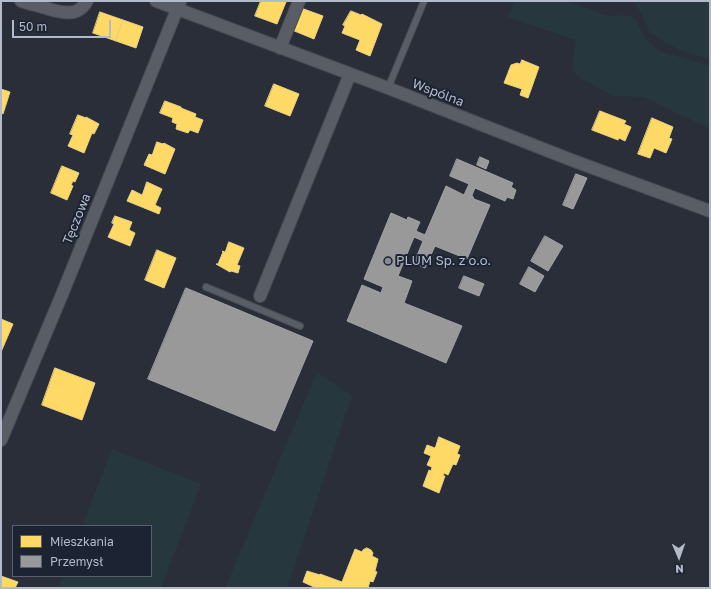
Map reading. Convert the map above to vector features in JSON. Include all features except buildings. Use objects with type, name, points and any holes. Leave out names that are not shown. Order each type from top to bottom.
[{"type":"street","points":[[21,1],[66,13],[78,11],[87,1]]},
{"type":"street","name":"Wspólna","points":[[156,1],[179,5],[280,48],[388,88],[574,161],[710,211]]},
{"type":"street","points":[[280,48],[299,1]]},
{"type":"street","name":"Tęczowa","points":[[1,440],[63,292],[179,5]]},
{"type":"street","points":[[257,302],[350,74]]},
{"type":"lane","points":[[388,88],[424,1]]},
{"type":"lane","points":[[206,287],[257,302],[300,326]]},
{"type":"shaded area","points":[[515,1],[567,1],[609,16],[627,15],[636,19],[644,37],[659,51],[710,66],[710,129],[644,97],[613,96],[579,77],[572,69],[576,40],[508,17]]},
{"type":"shaded area","points":[[631,1],[710,1],[710,59],[679,50],[650,33],[635,3]]},
{"type":"shaded area","points":[[317,372],[352,396],[287,588],[225,588]]},
{"type":"shaded area","points":[[112,449],[201,484],[161,588],[58,588],[63,577],[152,577],[152,525],[82,525]]},
{"type":"place","name":"PLUM Sp. z o.o.","points":[[388,261]]}]
